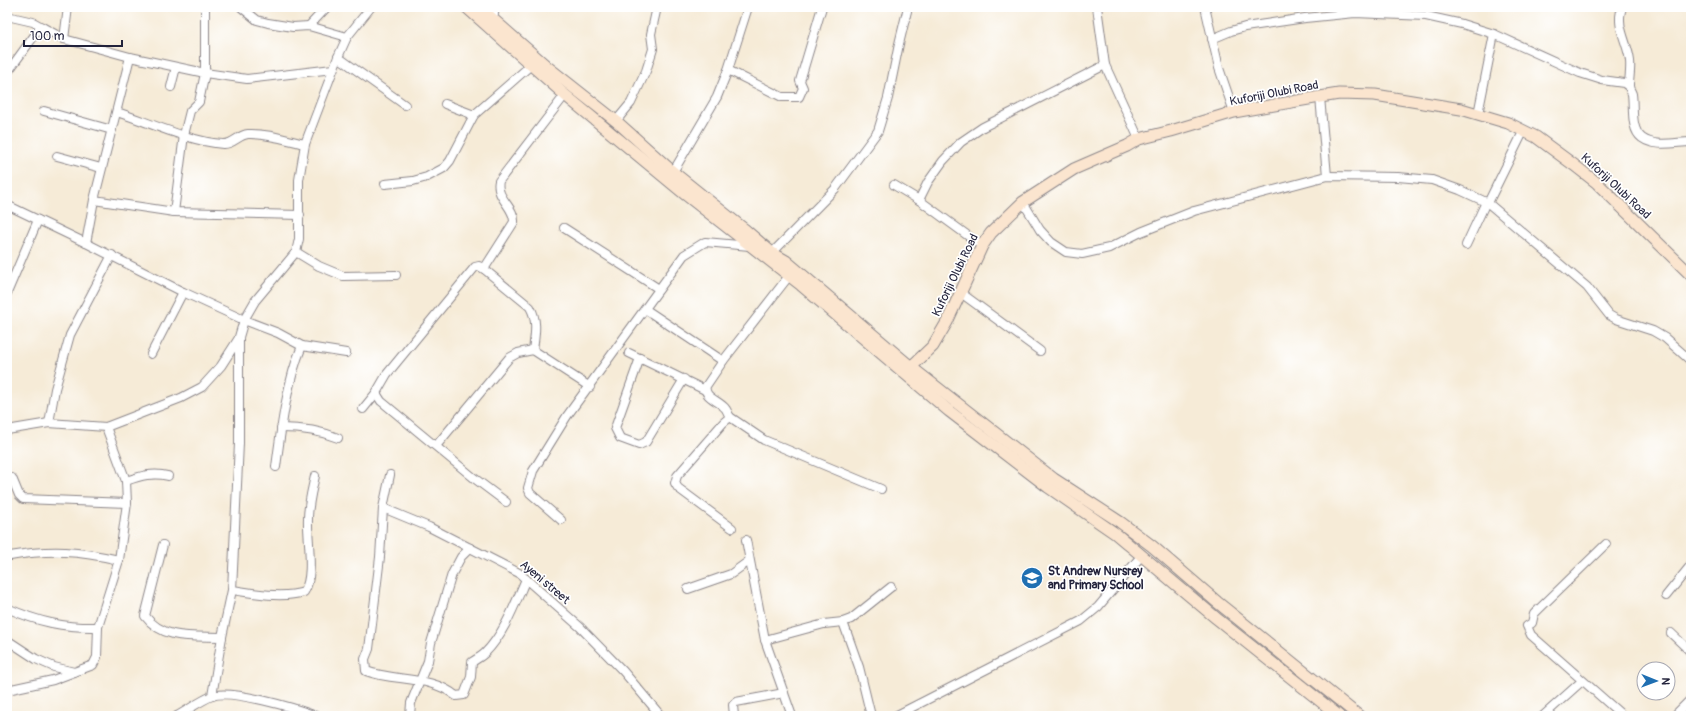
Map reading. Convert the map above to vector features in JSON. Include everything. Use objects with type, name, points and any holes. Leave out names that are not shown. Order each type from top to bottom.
[{"type":"main road","points":[[466,7],[565,95],[750,246],[911,367],[1051,483],[1142,555],[1211,614],[1339,716]]},
{"type":"main road","points":[[479,7],[545,65],[616,121],[673,172],[772,253],[786,261],[833,307],[949,411],[1051,483],[1090,501],[1146,541],[1217,602],[1359,716]]},
{"type":"main road","name":"Kuforiji Olubi Road","points":[[911,367],[933,346],[947,322],[982,246],[991,233],[1001,221],[1023,202],[1074,169],[1127,146],[1139,139],[1234,112],[1339,94],[1375,95],[1461,109],[1508,123],[1524,130],[1568,160],[1597,183],[1691,275]]},
{"type":"street","points":[[64,39],[68,7]]},
{"type":"street","points":[[174,212],[184,135],[190,111],[197,106],[199,102],[205,73],[205,7]]},
{"type":"street","points":[[241,7],[258,20],[268,23],[293,27],[309,26],[347,37]]},
{"type":"street","points":[[309,26],[327,7]]},
{"type":"street","points":[[7,430],[49,423],[106,427],[181,398],[202,387],[221,366],[239,337],[244,320],[255,301],[296,252],[299,239],[300,215],[299,180],[305,144],[333,69],[347,37],[368,10],[359,7]]},
{"type":"street","points":[[493,20],[495,7]]},
{"type":"street","points":[[616,121],[631,103],[646,71],[653,49],[652,34],[657,7]]},
{"type":"street","points":[[673,172],[706,118],[728,70],[748,7]]},
{"type":"street","points":[[728,70],[782,97],[799,97],[803,88],[800,82],[822,7]]},
{"type":"street","points":[[772,253],[835,189],[878,131],[888,98],[898,44],[908,7]]},
{"type":"street","points":[[1097,7],[1105,65],[1139,139]]},
{"type":"street","points":[[1205,7],[1219,68],[1234,112]]},
{"type":"street","points":[[1425,7],[1426,16]]},
{"type":"street","points":[[1622,8],[1619,14],[1623,39],[1630,61],[1629,87],[1632,94],[1633,118],[1642,138],[1663,143],[1691,142]]},
{"type":"street","points":[[1212,39],[1231,31],[1246,27],[1305,18],[1356,13],[1426,16],[1462,24],[1494,34],[1580,73],[1602,80],[1624,83],[1629,87]]},
{"type":"street","points":[[7,16],[33,22],[64,39],[130,57],[205,73],[247,79],[333,69]]},
{"type":"street","points":[[7,73],[42,27]]},
{"type":"street","points":[[1478,114],[1494,34]]},
{"type":"street","points":[[86,243],[101,168],[117,112],[130,57]]},
{"type":"street","points":[[338,57],[405,105]]},
{"type":"street","points":[[919,200],[928,182],[943,161],[961,142],[983,126],[1105,65]]},
{"type":"street","points":[[384,184],[413,181],[427,177],[444,168],[450,161],[474,115],[531,66]]},
{"type":"street","points":[[171,87],[176,67]]},
{"type":"street","points":[[484,269],[514,222],[512,213],[499,191],[499,181],[565,95]]},
{"type":"street","points":[[1320,97],[1326,176]]},
{"type":"street","points":[[445,104],[474,115]]},
{"type":"street","points":[[44,111],[112,130]]},
{"type":"street","points":[[117,112],[184,135],[224,144],[246,134],[258,134],[305,144]]},
{"type":"street","points":[[1466,245],[1524,130]]},
{"type":"street","points":[[57,156],[101,168]]},
{"type":"street","points":[[1023,202],[1040,230],[1051,242],[1066,252],[1082,254],[1110,248],[1141,232],[1194,212],[1326,176],[1398,177],[1432,180],[1487,202],[1586,287],[1609,315],[1659,335],[1691,361]]},
{"type":"street","points":[[894,185],[919,200],[982,246]]},
{"type":"street","points":[[94,200],[174,212],[300,215]]},
{"type":"street","points":[[7,205],[183,292],[244,320],[278,333],[302,346],[346,353]]},
{"type":"street","points":[[8,289],[38,220]]},
{"type":"street","points":[[564,228],[659,289]]},
{"type":"street","points":[[561,520],[530,493],[528,488],[533,471],[567,416],[590,387],[684,255],[705,242],[750,246]]},
{"type":"street","points":[[296,252],[320,266],[343,276],[396,275]]},
{"type":"street","points":[[49,423],[55,389],[70,335],[112,256]]},
{"type":"street","points":[[362,408],[376,393],[387,374],[475,267],[480,266],[530,307],[536,325],[532,350]]},
{"type":"street","points":[[705,390],[710,378],[789,276]]},
{"type":"street","points":[[152,354],[183,292]]},
{"type":"street","points":[[961,293],[1040,351]]},
{"type":"street","points":[[645,309],[723,361]]},
{"type":"street","points":[[212,696],[222,636],[232,590],[239,443],[239,337]]},
{"type":"street","points":[[276,468],[281,428],[296,359],[302,346]]},
{"type":"street","points":[[436,446],[509,358],[518,353],[532,350],[590,387]]},
{"type":"street","points":[[629,353],[705,390],[725,408],[730,417],[764,440],[881,489]]},
{"type":"street","points":[[640,358],[615,428],[620,438],[639,445],[646,442],[684,379]]},
{"type":"street","points":[[376,393],[381,400],[474,478],[506,502]]},
{"type":"street","points":[[730,417],[677,476],[675,483],[678,488],[732,528]]},
{"type":"street","points":[[7,690],[53,680],[93,665],[97,657],[98,627],[119,560],[126,503],[126,481],[106,427]]},
{"type":"street","points":[[281,428],[311,429],[338,438]]},
{"type":"street","points":[[126,481],[159,473],[168,476]]},
{"type":"street","points":[[390,475],[383,508],[378,582],[369,648],[365,665],[366,671],[374,674],[419,681],[450,690],[456,696],[464,695],[471,677],[472,662],[484,654],[509,618],[526,579]]},
{"type":"street","points":[[232,590],[262,594],[291,595],[304,592],[307,588],[309,577],[308,517],[315,476]]},
{"type":"street","points":[[12,478],[19,495],[23,499],[126,503]]},
{"type":"street","name":"Ayeni street","points":[[383,508],[429,527],[519,573],[580,627],[623,671],[661,716]]},
{"type":"street","points":[[746,540],[765,640],[792,716]]},
{"type":"street","points":[[1606,544],[1534,614],[1532,622],[1527,626],[1531,634],[1623,716]]},
{"type":"street","points":[[163,545],[145,616],[150,622],[161,630],[174,636],[222,636]]},
{"type":"street","points":[[410,716],[411,703],[428,661],[431,643],[452,574],[461,557],[470,548]]},
{"type":"street","points":[[10,556],[34,552],[63,551],[88,553],[119,560]]},
{"type":"street","points":[[895,716],[1082,621],[1098,607],[1142,555]]},
{"type":"street","points":[[688,589],[731,574],[749,561]]},
{"type":"street","points":[[1666,596],[1691,565]]},
{"type":"street","points":[[765,640],[824,624],[843,622],[851,619],[890,587]]},
{"type":"street","points":[[7,608],[47,623],[74,628],[98,627]]},
{"type":"street","points":[[843,622],[859,667],[871,716]]},
{"type":"street","points":[[1671,633],[1691,652]]},
{"type":"street","points":[[7,640],[36,659],[54,667],[74,672]]},
{"type":"street","points":[[1543,716],[1582,681]]},
{"type":"street","points":[[734,716],[733,705],[736,702],[784,693]]},
{"type":"street","points":[[177,716],[212,696],[223,694],[245,697],[316,716]]},
{"type":"street","points":[[1674,716],[1691,698]]},
{"type":"place","name":"St Andrew Nursrey and Primary School","points":[[1032,578]]}]
